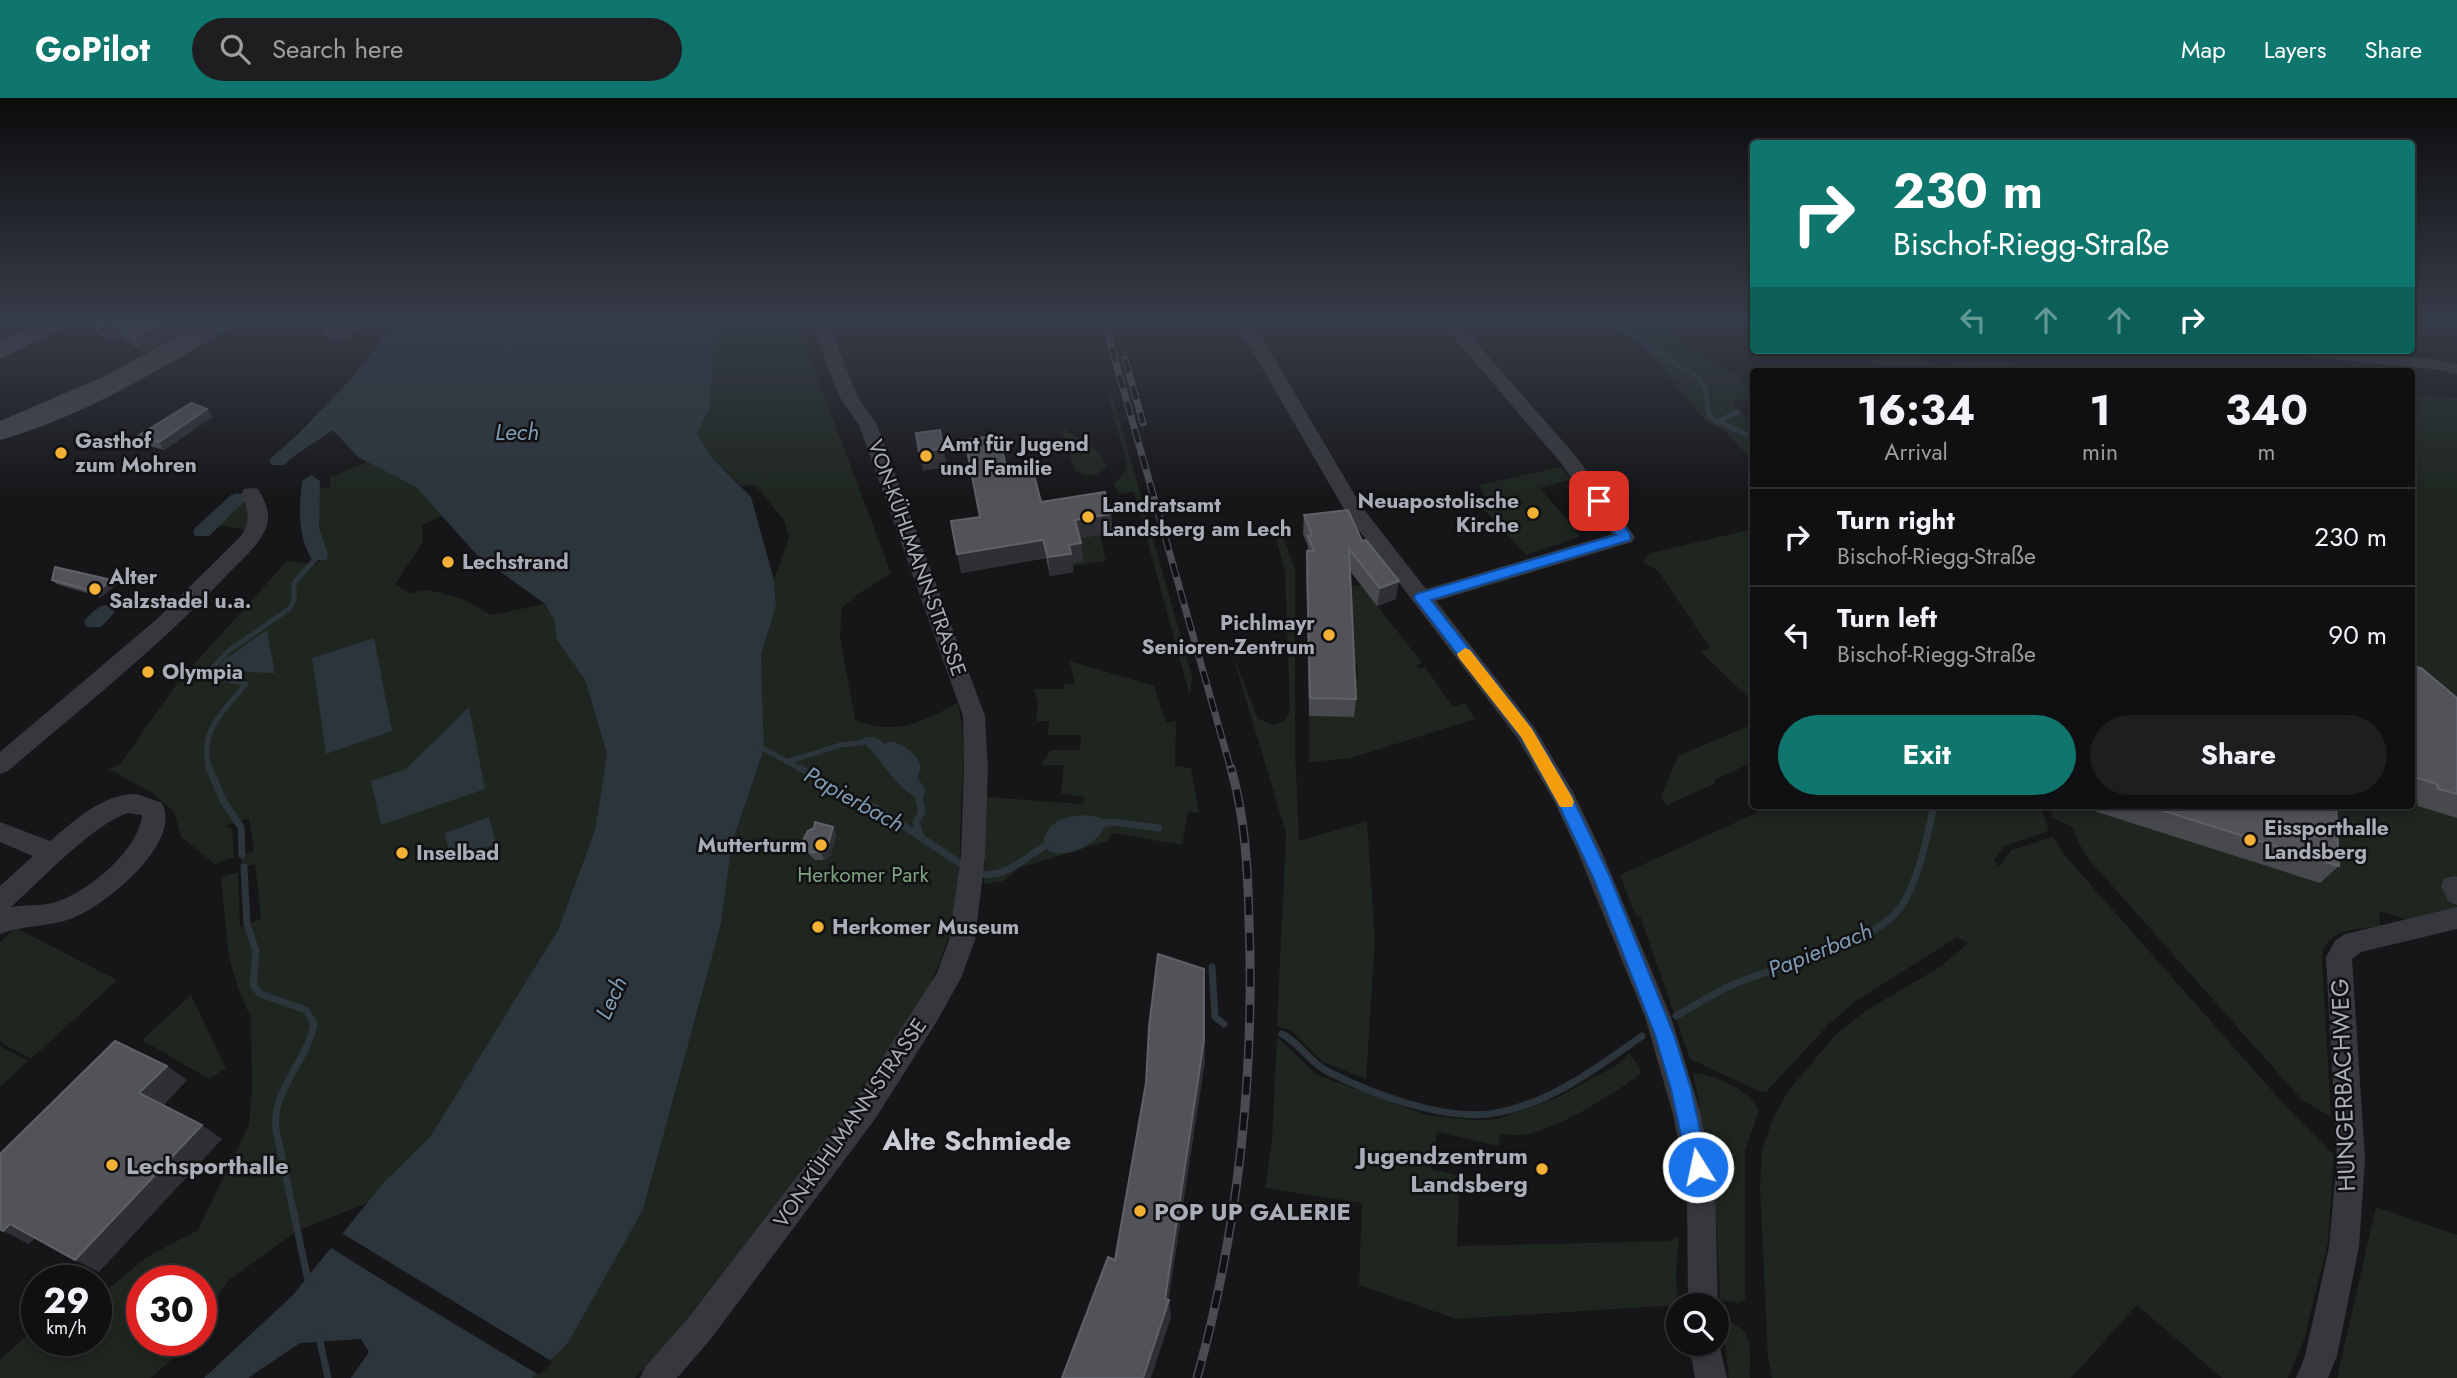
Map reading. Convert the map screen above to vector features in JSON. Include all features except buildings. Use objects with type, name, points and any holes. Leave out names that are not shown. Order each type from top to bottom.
[{"type":"main road","points":[[0,431],[76,401],[116,381]]},
{"type":"street","name":"VON-KÜHLMANN-STRASSE","points":[[656,1378],[699,1329],[835,1150],[905,1050],[948,978],[962,940],[972,873],[976,767],[974,716],[868,425],[848,396],[842,381]]},
{"type":"street","points":[[1279,381],[1356,511],[1526,733],[1564,799],[1601,877],[1658,1017],[1674,1064],[1695,1147],[1702,1201],[1703,1293]]},
{"type":"street","points":[[1421,598],[1625,537],[1567,458],[1502,381]]},
{"type":"street","points":[[0,765],[157,633],[252,535],[258,519],[258,509],[251,494]]},
{"type":"street","points":[[0,902],[94,820],[119,806],[142,803],[154,810],[156,822],[140,852],[75,907],[52,914],[10,916],[0,923]]},
{"type":"street","points":[[0,832],[55,854]]},
{"type":"street","name":"HUNGERBACHWEG","points":[[2312,1378],[2321,1356],[2344,1247],[2351,1159],[2339,957],[2344,949],[2354,942],[2457,918]]},
{"type":"street","points":[[1707,1356],[1711,1378]]},
{"type":"green space","name":"Herkomer Park","points":[[712,381],[819,381],[891,573],[842,608],[840,635],[855,720],[883,727],[909,725],[958,703],[963,768],[959,873],[954,910],[938,965],[894,1051],[685,1321],[635,1378],[532,1378],[568,1343],[643,1210],[721,924],[732,843],[764,749],[761,656],[776,605],[774,580],[789,537],[784,520],[755,485],[742,486],[712,458],[697,433],[710,407]]},
{"type":"green space","points":[[1672,381],[1745,381],[1750,384],[1750,399],[1735,400],[1733,405],[1750,418],[1750,459],[1725,431],[1706,421]]},
{"type":"green space","points":[[1112,394],[1192,676],[1190,696],[1134,492],[1118,494],[1114,484],[1124,473],[1127,463],[1108,395]]},
{"type":"green space","points":[[2415,395],[2457,398],[2457,923],[2434,928],[2379,911],[2380,926],[2342,932],[2328,941],[2322,960],[2331,1117],[2301,1099],[2085,855],[2071,826],[2052,818],[2052,812],[2042,810],[2049,831],[2004,846],[1994,861],[1999,867],[2011,850],[2053,837],[2067,858],[2289,1110],[2334,1155],[2328,1242],[2304,1340],[2288,1378],[2222,1378],[2137,1305],[2071,1378],[1772,1378],[1768,1358],[1760,1189],[1762,1150],[1773,1118],[1789,1090],[1838,1032],[1867,1010],[1940,967],[1968,943],[1957,937],[1856,1001],[1828,1025],[1767,1091],[1761,1092],[1690,1059],[1640,916],[1636,916],[1620,875],[1765,809],[2415,809]]},
{"type":"green space","points":[[1064,429],[1100,453],[1106,467],[1095,474],[1087,475],[1075,470],[1062,431]]},
{"type":"green space","name":"Inselbad","points":[[368,462],[417,487],[442,516],[422,525],[423,542],[395,584],[410,593],[428,590],[463,599],[491,615],[545,604],[554,620],[557,640],[585,680],[607,754],[595,830],[558,930],[430,1137],[367,1203],[297,1231],[229,1280],[217,1297],[217,1265],[137,1265],[198,1230],[249,1125],[252,1091],[251,1019],[229,958],[221,877],[238,872],[240,927],[261,919],[255,864],[242,868],[241,856],[254,851],[249,818],[226,826],[232,829],[234,857],[215,864],[181,837],[174,812],[154,794],[109,769],[120,764],[178,682],[287,561],[315,565],[323,559],[314,541],[311,510],[314,490],[330,487],[330,477]]},
{"type":"green space","points":[[1561,467],[1571,479],[1540,488],[1581,536],[1526,555],[1479,504],[1486,498],[1479,485]]},
{"type":"green space","points":[[243,501],[249,511],[245,530],[219,525]]},
{"type":"green space","points":[[1750,530],[1750,699],[1701,652],[1710,648],[1659,572],[1643,561],[1651,553]]},
{"type":"green space","points":[[1100,535],[1106,561],[1072,566],[1077,539]]},
{"type":"green space","points":[[1283,537],[1295,569],[1295,748],[1299,841],[1367,821],[1375,940],[1366,1079],[1323,1062],[1292,1031],[1277,1026],[1286,833],[1231,650],[1258,719],[1274,725],[1284,721],[1290,712],[1285,571],[1276,538]]},
{"type":"green space","points":[[1348,586],[1362,586],[1422,663],[1416,666],[1419,669],[1425,667],[1453,707],[1465,703],[1475,719],[1351,758],[1309,762],[1309,716],[1354,717],[1352,677],[1358,677],[1357,664],[1352,664]]},
{"type":"green space","points":[[1070,661],[1154,686],[1166,723],[1176,721],[1175,766],[1191,768],[1199,813],[1188,812],[1182,845],[1112,833],[1108,841],[1019,868],[1003,881],[984,884],[986,797],[1083,804],[1084,797],[1061,793],[1064,765],[1041,765],[1051,750],[1080,750],[1081,735],[1048,735],[1049,721],[1036,721],[1038,703],[1034,689],[1064,689],[1065,684],[1075,685]]},
{"type":"green space","points":[[1750,725],[1750,763],[1714,780],[1716,783],[1667,805],[1661,798],[1678,756]]},
{"type":"green space","points":[[16,928],[117,980],[31,1059],[0,1042],[0,942]]},
{"type":"green space","points":[[191,995],[226,1068],[209,1079],[142,1040]]},
{"type":"green space","points":[[1277,1037],[1317,1075],[1430,1116],[1475,1120],[1497,1119],[1556,1098],[1620,1063],[1629,1053],[1640,1067],[1641,1073],[1601,1101],[1552,1126],[1523,1135],[1501,1133],[1498,1146],[1437,1132],[1431,1169],[1460,1176],[1457,1246],[1670,1241],[1679,1236],[1677,1293],[1666,1293],[1666,1306],[1456,1319],[1359,1285],[1362,1203],[1265,1188],[1272,1141]]},
{"type":"green space","points":[[0,1046],[28,1061],[0,1087]]},
{"type":"green space","points":[[1693,1073],[1730,1084],[1746,1095],[1759,1110],[1745,1151],[1745,1300],[1739,1303],[1729,1301],[1729,1293],[1720,1293],[1714,1177]]},
{"type":"green space","points":[[2376,1207],[2457,1235],[2457,1378],[2337,1378]]},
{"type":"green space","name":"Inselbad","points":[[126,1274],[126,1356],[176,1356],[151,1378],[0,1378],[0,1360],[21,1341],[21,1356],[112,1356],[112,1286]]},
{"type":"green space","points":[[1729,1322],[1741,1329],[1749,1341],[1750,1378],[1729,1378],[1726,1356],[1729,1356]]},
{"type":"water","name":"Lech","points":[[349,381],[712,381],[710,407],[697,434],[712,458],[751,497],[774,580],[776,605],[761,656],[764,749],[732,843],[721,924],[643,1210],[568,1343],[532,1378],[351,1378],[369,1352],[361,1339],[300,1343],[248,1378],[204,1378],[293,1295],[384,1182],[430,1137],[558,930],[595,830],[607,754],[585,680],[557,640],[554,620],[545,604],[477,555],[416,487],[358,457],[333,430],[297,454],[283,450]]},
{"type":"water","points":[[267,630],[275,673],[221,671],[219,666],[224,660]]},
{"type":"water","points":[[374,638],[392,731],[326,754],[312,658]]},
{"type":"water","points":[[469,707],[485,789],[381,825],[371,781],[406,769]]},
{"type":"water","points":[[875,737],[885,744],[895,742],[913,753],[921,767],[917,777],[926,790],[922,800],[897,782],[861,740]]},
{"type":"water","points":[[489,817],[496,844],[451,861],[445,833]]},
{"type":"water","points":[[1069,817],[1102,818],[1106,825],[1089,844],[1072,852],[1055,853],[1048,850],[1044,839],[1057,822]]},
{"type":"pier","points":[[340,1232],[553,1362],[539,1375],[400,1291],[328,1246]]},
{"type":"waterway","points":[[1701,381],[1705,388],[1709,417],[1718,421]]},
{"type":"waterway","points":[[1718,421],[1738,412]]},
{"type":"waterway","points":[[1718,421],[1750,436]]},
{"type":"waterway","points":[[278,461],[309,434]]},
{"type":"waterway","points":[[311,481],[310,528],[319,555]]},
{"type":"waterway","points":[[202,532],[237,499]]},
{"type":"waterway","points":[[210,770],[207,757],[210,733],[222,713],[246,684],[216,677],[212,669],[227,652],[289,609],[294,600],[294,583],[319,555]]},
{"type":"waterway","points":[[94,622],[105,612]]},
{"type":"waterway","name":"Papierbach","points":[[787,762],[841,745],[868,742]]},
{"type":"waterway","name":"Papierbach","points":[[756,749],[764,749],[787,762]]},
{"type":"waterway","name":"Papierbach","points":[[787,762],[803,770]]},
{"type":"waterway","points":[[209,768],[224,802],[241,827],[242,855]]},
{"type":"waterway","name":"Papierbach","points":[[800,768],[836,788],[849,799],[875,807],[964,866]]},
{"type":"waterway","name":"Papierbach","points":[[918,794],[922,812],[916,822],[921,837]]},
{"type":"waterway","name":"Papierbach","points":[[1676,1016],[1732,985],[1851,942],[1891,918],[1904,902],[1914,880],[1933,809]]},
{"type":"waterway","name":"Papierbach","points":[[1099,824],[1112,822],[1159,828]]},
{"type":"waterway","name":"Papierbach","points":[[977,873],[1007,870],[1050,843]]},
{"type":"waterway","points":[[244,867],[247,924],[256,951],[253,985],[260,994],[306,1010],[314,1024],[310,1038],[284,1089],[276,1115],[276,1130],[309,1285]]},
{"type":"waterway","name":"Papierbach","points":[[1212,967],[1215,1017],[1224,1024]]},
{"type":"waterway","name":"Papierbach","points":[[1282,1034],[1321,1067],[1365,1089],[1433,1110],[1476,1115],[1516,1108],[1555,1092],[1642,1036]]},
{"type":"waterway","points":[[319,1337],[328,1378]]},
{"type":"railway","points":[[1121,381],[1231,770]]},
{"type":"railway","points":[[1131,381],[1143,423]]},
{"type":"railway","points":[[1197,1378],[1233,1209],[1246,1094],[1250,978],[1248,882],[1243,824],[1231,768]]},
{"type":"slow traffic","points":[[1465,654],[1526,733],[1566,802]]},
{"type":"place","name":"Gasthof zum Mohren","points":[[61,453]]},
{"type":"place","name":"Amt für Jugend und Familie","points":[[926,456]]},
{"type":"place","name":"Neuapostolische Kirche","points":[[1533,513]]},
{"type":"place","name":"Landratsamt Landsberg am Lech","points":[[1088,517]]},
{"type":"place","name":"Lechstrand","points":[[448,562]]},
{"type":"place","name":"Alter Salzstadel u.a.","points":[[95,589]]},
{"type":"place","name":"Pichlmayr Senioren-Zentrum","points":[[1329,635]]},
{"type":"place","name":"Olympia","points":[[148,672]]},
{"type":"place","name":"Eissporthalle Landsberg","points":[[2250,840]]},
{"type":"place","name":"Mutterturm","points":[[821,845]]},
{"type":"place","name":"Inselbad","points":[[402,853]]},
{"type":"place","name":"Herkomer Museum","points":[[818,927]]},
{"type":"place","name":"Lechsporthalle","points":[[112,1165]]},
{"type":"place","name":"Jugendzentrum Landsberg","points":[[1542,1169]]},
{"type":"place","name":"POP UP GALERIE","points":[[1140,1211]]},
{"type":"district","name":"Alte Schmiede","points":[[977,1140]]},
{"type":"route","points":[[1599,501],[1625,537],[1421,598],[1526,733],[1564,799],[1601,877],[1665,1035],[1681,1089],[1698,1167]]}]
